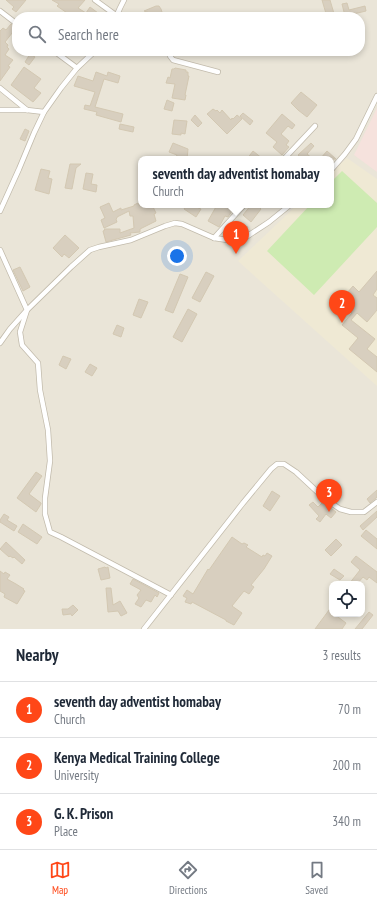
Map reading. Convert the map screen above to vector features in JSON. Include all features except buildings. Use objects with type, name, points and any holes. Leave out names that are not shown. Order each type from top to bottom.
[{"type":"street","points":[[95,0],[111,12]]},
{"type":"street","points":[[119,12],[124,0]]},
{"type":"street","points":[[0,12],[12,20]]},
{"type":"street","points":[[61,56],[77,68]]},
{"type":"street","points":[[0,211],[44,112],[77,68],[90,56]]},
{"type":"street","points":[[170,56],[173,60],[218,72]]},
{"type":"street","points":[[0,88],[27,110]]},
{"type":"street","points":[[334,167],[356,139],[377,96]]},
{"type":"street","points":[[0,110],[27,110],[44,112]]},
{"type":"street","points":[[287,156],[315,126]]},
{"type":"street","points":[[214,238],[241,208]]},
{"type":"street","points":[[0,343],[27,310],[90,250],[131,240],[175,223],[182,224],[214,238],[234,241],[240,240],[269,222],[286,208]]},
{"type":"street","points":[[0,250],[27,310],[20,332],[22,345],[38,363],[40,390],[48,430],[50,461],[45,498],[45,514],[50,532],[171,595]]},
{"type":"street","points":[[144,629],[243,503],[271,469],[277,464],[284,464],[296,472],[324,498],[340,510],[364,512],[377,502]]},
{"type":"shaded area","points":[[0,0],[377,0],[377,629],[0,629]]},
{"type":"shaded area","points":[[377,108],[377,172],[354,155]]},
{"type":"shaded area","points":[[347,158],[377,179],[377,386],[238,261],[294,208],[334,208],[334,170]]},
{"type":"green space","points":[[342,171],[377,203],[377,227],[314,295],[267,251],[307,208],[334,208],[334,179]]},
{"type":"place","name":"seventh day adventist homabay","points":[[236,254]]},
{"type":"place","name":"Kenya Medical Training College","points":[[342,323]]},
{"type":"place","name":"G. K. Prison","points":[[329,512]]}]
